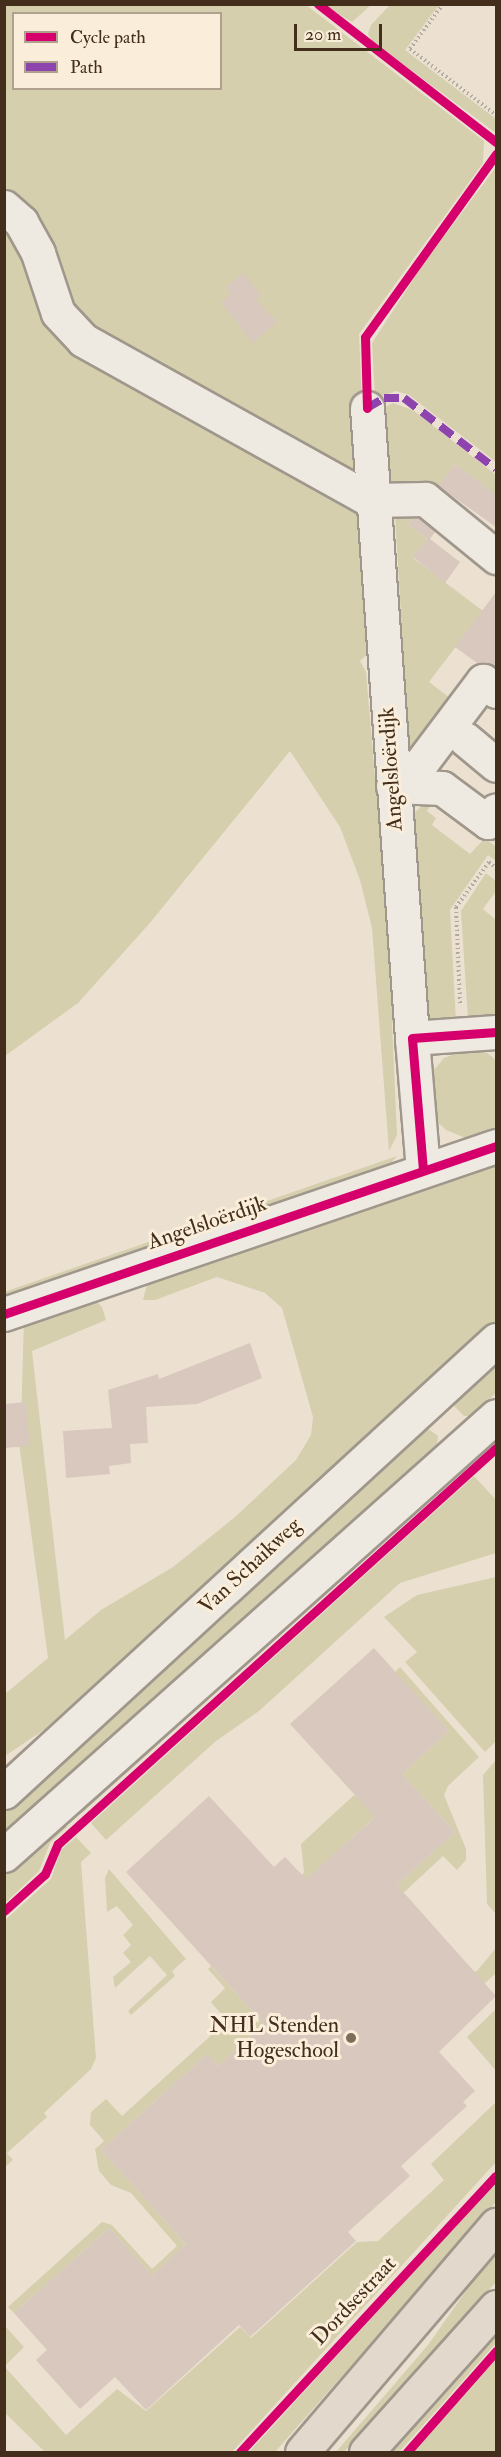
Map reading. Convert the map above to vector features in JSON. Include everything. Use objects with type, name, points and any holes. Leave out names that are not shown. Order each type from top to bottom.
[{"type":"main road","points":[[302,2452],[496,2225]]},
{"type":"main road","points":[[366,2452],[496,2307]]},
{"type":"street","points":[[4,207],[21,222],[38,253],[58,313],[83,340],[371,500],[425,499],[496,557]]},
{"type":"street","name":"Angelsloërdijk","points":[[367,408],[371,500],[398,787],[412,1038],[423,1170]]},
{"type":"street","points":[[398,787],[483,681],[496,691]]},
{"type":"street","points":[[465,739],[496,765]]},
{"type":"street","points":[[398,787],[442,788],[488,822],[496,810]]},
{"type":"street","points":[[412,1038],[496,1032]]},
{"type":"street","name":"Angelsloërdijk","points":[[4,1314],[496,1146]]},
{"type":"street","name":"Van Schaikweg","points":[[4,1792],[496,1340]]},
{"type":"street","points":[[4,1856],[496,1416]]},
{"type":"path","points":[[443,4],[410,49],[496,115]]},
{"type":"path","points":[[462,1034],[456,907],[489,862],[496,868]]},
{"type":"shaded area","points":[[5,5],[306,5],[484,141],[483,163],[359,334],[365,474],[360,478],[122,351],[76,315],[5,192]]},
{"type":"shaded area","points":[[324,5],[371,5],[352,22]]},
{"type":"shaded area","points":[[390,5],[439,5],[405,50],[496,119],[496,133],[372,41],[368,34],[371,25]]},
{"type":"shaded area","points":[[496,167],[496,462],[409,395],[396,391],[375,398],[372,343],[422,266]]},
{"type":"shaded area","points":[[4,222],[41,292],[357,511],[362,520],[376,646],[360,661],[366,672],[396,1022],[392,1023],[397,1135],[389,1151],[372,928],[360,880],[340,827],[290,751],[149,924],[78,1003],[5,1056]]},
{"type":"shaded area","points":[[393,403],[413,410],[496,475],[496,496],[455,464],[433,493],[379,491],[375,412]]},
{"type":"shaded area","points":[[416,513],[408,524],[427,539],[413,558],[483,611],[429,682],[458,704],[410,766],[395,515]]},
{"type":"shaded area","points":[[426,800],[434,800],[427,811],[436,818],[432,825],[470,854],[485,838],[496,847],[496,861],[488,855],[450,910],[456,1021],[422,1023],[408,821]]},
{"type":"shaded area","points":[[486,873],[496,881],[496,891],[483,909],[496,920],[496,1019],[468,1020],[461,911]]},
{"type":"shaded area","points":[[466,1050],[486,1052],[496,1060],[496,1128],[468,1139],[446,1130],[433,1118],[429,1076],[444,1058]]},
{"type":"shaded area","points":[[397,1156],[388,1166],[5,1300],[4,1292]]},
{"type":"shaded area","points":[[496,1156],[496,1322],[45,1729],[5,1756],[5,1694],[48,1658],[17,1428],[21,1423],[24,1319],[94,1299],[102,1307],[106,1320],[32,1351],[65,1640],[101,1610],[173,1567],[235,1517],[296,1460],[311,1435],[313,1417],[282,1308],[265,1293],[217,1277],[155,1300],[143,1300],[149,1276]]},
{"type":"shaded area","points":[[496,1358],[496,1393],[471,1416],[464,1416],[453,1405],[453,1398]]},
{"type":"shaded area","points":[[424,1426],[438,1436],[437,1446],[5,1837],[5,1804]]},
{"type":"shaded area","points":[[456,1472],[456,1475],[82,1813],[78,1809]]},
{"type":"shaded area","points":[[474,1476],[496,1500],[496,1553],[400,1583],[259,1711],[216,1741],[106,1840],[91,1823]]},
{"type":"shaded area","points":[[496,1577],[496,1741],[485,1752],[405,1662],[417,1652],[384,1617],[417,1595]]},
{"type":"shaded area","points":[[400,1667],[479,1757],[448,1786],[444,1795],[466,1849],[466,1860],[457,1870],[443,1856],[400,1896],[373,1907],[455,1832],[402,1774],[449,1731],[395,1672]]},
{"type":"shaded area","points":[[496,1760],[496,1914],[487,1904],[483,1775]]},
{"type":"shaded area","points":[[354,1795],[379,1813],[289,1895],[304,1872],[301,1844]]},
{"type":"shaded area","points":[[63,1823],[67,1827],[50,1843],[39,1871],[5,1903],[5,1875]]},
{"type":"shaded area","points":[[76,1837],[91,1853],[81,1862],[96,2058],[91,2069],[44,2113],[47,2117],[7,2153],[13,2160],[5,2167],[5,1920],[51,1879],[61,1850]]},
{"type":"shaded area","points":[[109,1869],[186,1959],[172,1971],[175,1976],[131,2015],[128,2011],[167,1975],[150,1956],[115,1988],[113,1977],[131,1962],[123,1953],[131,1945],[123,1935],[133,1925],[117,1906],[107,1912],[105,1878]]},
{"type":"shaded area","points":[[496,1948],[496,1973],[449,2016],[469,1973],[477,1971]]},
{"type":"shaded area","points":[[211,1966],[264,2024],[218,2066],[207,2054],[101,2150],[186,2244],[152,2275],[109,2228],[14,2313],[8,2307],[102,2222],[112,2225],[152,2269],[177,2246],[131,2193],[111,2185],[99,2171],[95,2149],[104,2141],[90,2125],[91,2112],[106,2099],[122,2116],[227,2021],[211,2002],[225,1988],[208,1969]]},
{"type":"shaded area","points":[[496,2009],[496,2071],[467,2037]]},
{"type":"shaded area","points":[[496,2102],[496,2162],[232,2452],[45,2452],[5,2413],[5,2367],[66,2435],[117,2389],[146,2411],[240,2327],[251,2338],[357,2242],[378,2241],[444,2180],[431,2164]]},
{"type":"shaded area","points":[[496,2182],[496,2202],[275,2452],[249,2452]]},
{"type":"shaded area","points":[[496,2248],[496,2282],[344,2452],[336,2452],[428,2345]]},
{"type":"shaded area","points":[[5,2326],[24,2347],[5,2366]]},
{"type":"shaded area","points":[[496,2329],[496,2343],[443,2403],[399,2452],[387,2452]]},
{"type":"shaded area","points":[[496,2359],[496,2452],[413,2452],[471,2388]]},
{"type":"building","points":[[243,273],[261,295],[256,299],[277,322],[253,343],[221,302],[231,294],[226,287]]},
{"type":"building","points":[[455,464],[496,495],[496,527],[438,486]]},
{"type":"building","points":[[412,518],[418,518],[435,532],[430,539],[460,562],[445,583],[413,557],[427,539],[408,524]]},
{"type":"building","points":[[496,592],[496,668],[477,663],[455,647]]},
{"type":"building","points":[[250,1343],[262,1378],[197,1404],[146,1407],[148,1443],[130,1444],[131,1463],[109,1466],[110,1474],[66,1478],[63,1431],[112,1428],[108,1390],[158,1374],[159,1379]]},
{"type":"building","points":[[26,1402],[30,1446],[4,1448],[4,1404]]},
{"type":"building","name":"NHL Stenden Hogeschool","points":[[374,1648],[449,1731],[402,1774],[455,1832],[397,1885],[496,1996],[439,2052],[475,2091],[463,2102],[467,2106],[401,2166],[410,2176],[348,2232],[356,2241],[250,2337],[239,2325],[146,2410],[115,2377],[80,2409],[36,2360],[47,2350],[14,2313],[109,2228],[152,2275],[186,2244],[101,2150],[207,2054],[218,2066],[264,2024],[126,1872],[209,1796],[274,1867],[285,1857],[306,1879],[375,1817],[290,1724]]},
{"type":"marked path","points":[[367,408],[384,398],[404,398],[496,469]]},
{"type":"cycle path","points":[[318,4],[496,142]]},
{"type":"cycle path","points":[[367,408],[365,337],[496,154]]},
{"type":"cycle path","points":[[423,1170],[412,1038],[496,1032]]},
{"type":"cycle path","points":[[4,1314],[496,1146]]},
{"type":"cycle path","points":[[4,1911],[45,1874],[58,1844],[496,1448]]},
{"type":"cycle path","name":"Dordsestraat","points":[[240,2452],[496,2176]]},
{"type":"cycle path","points":[[407,2452],[496,2351]]},
{"type":"place","name":"NHL Stenden Hogeschool","points":[[351,2038]]}]
